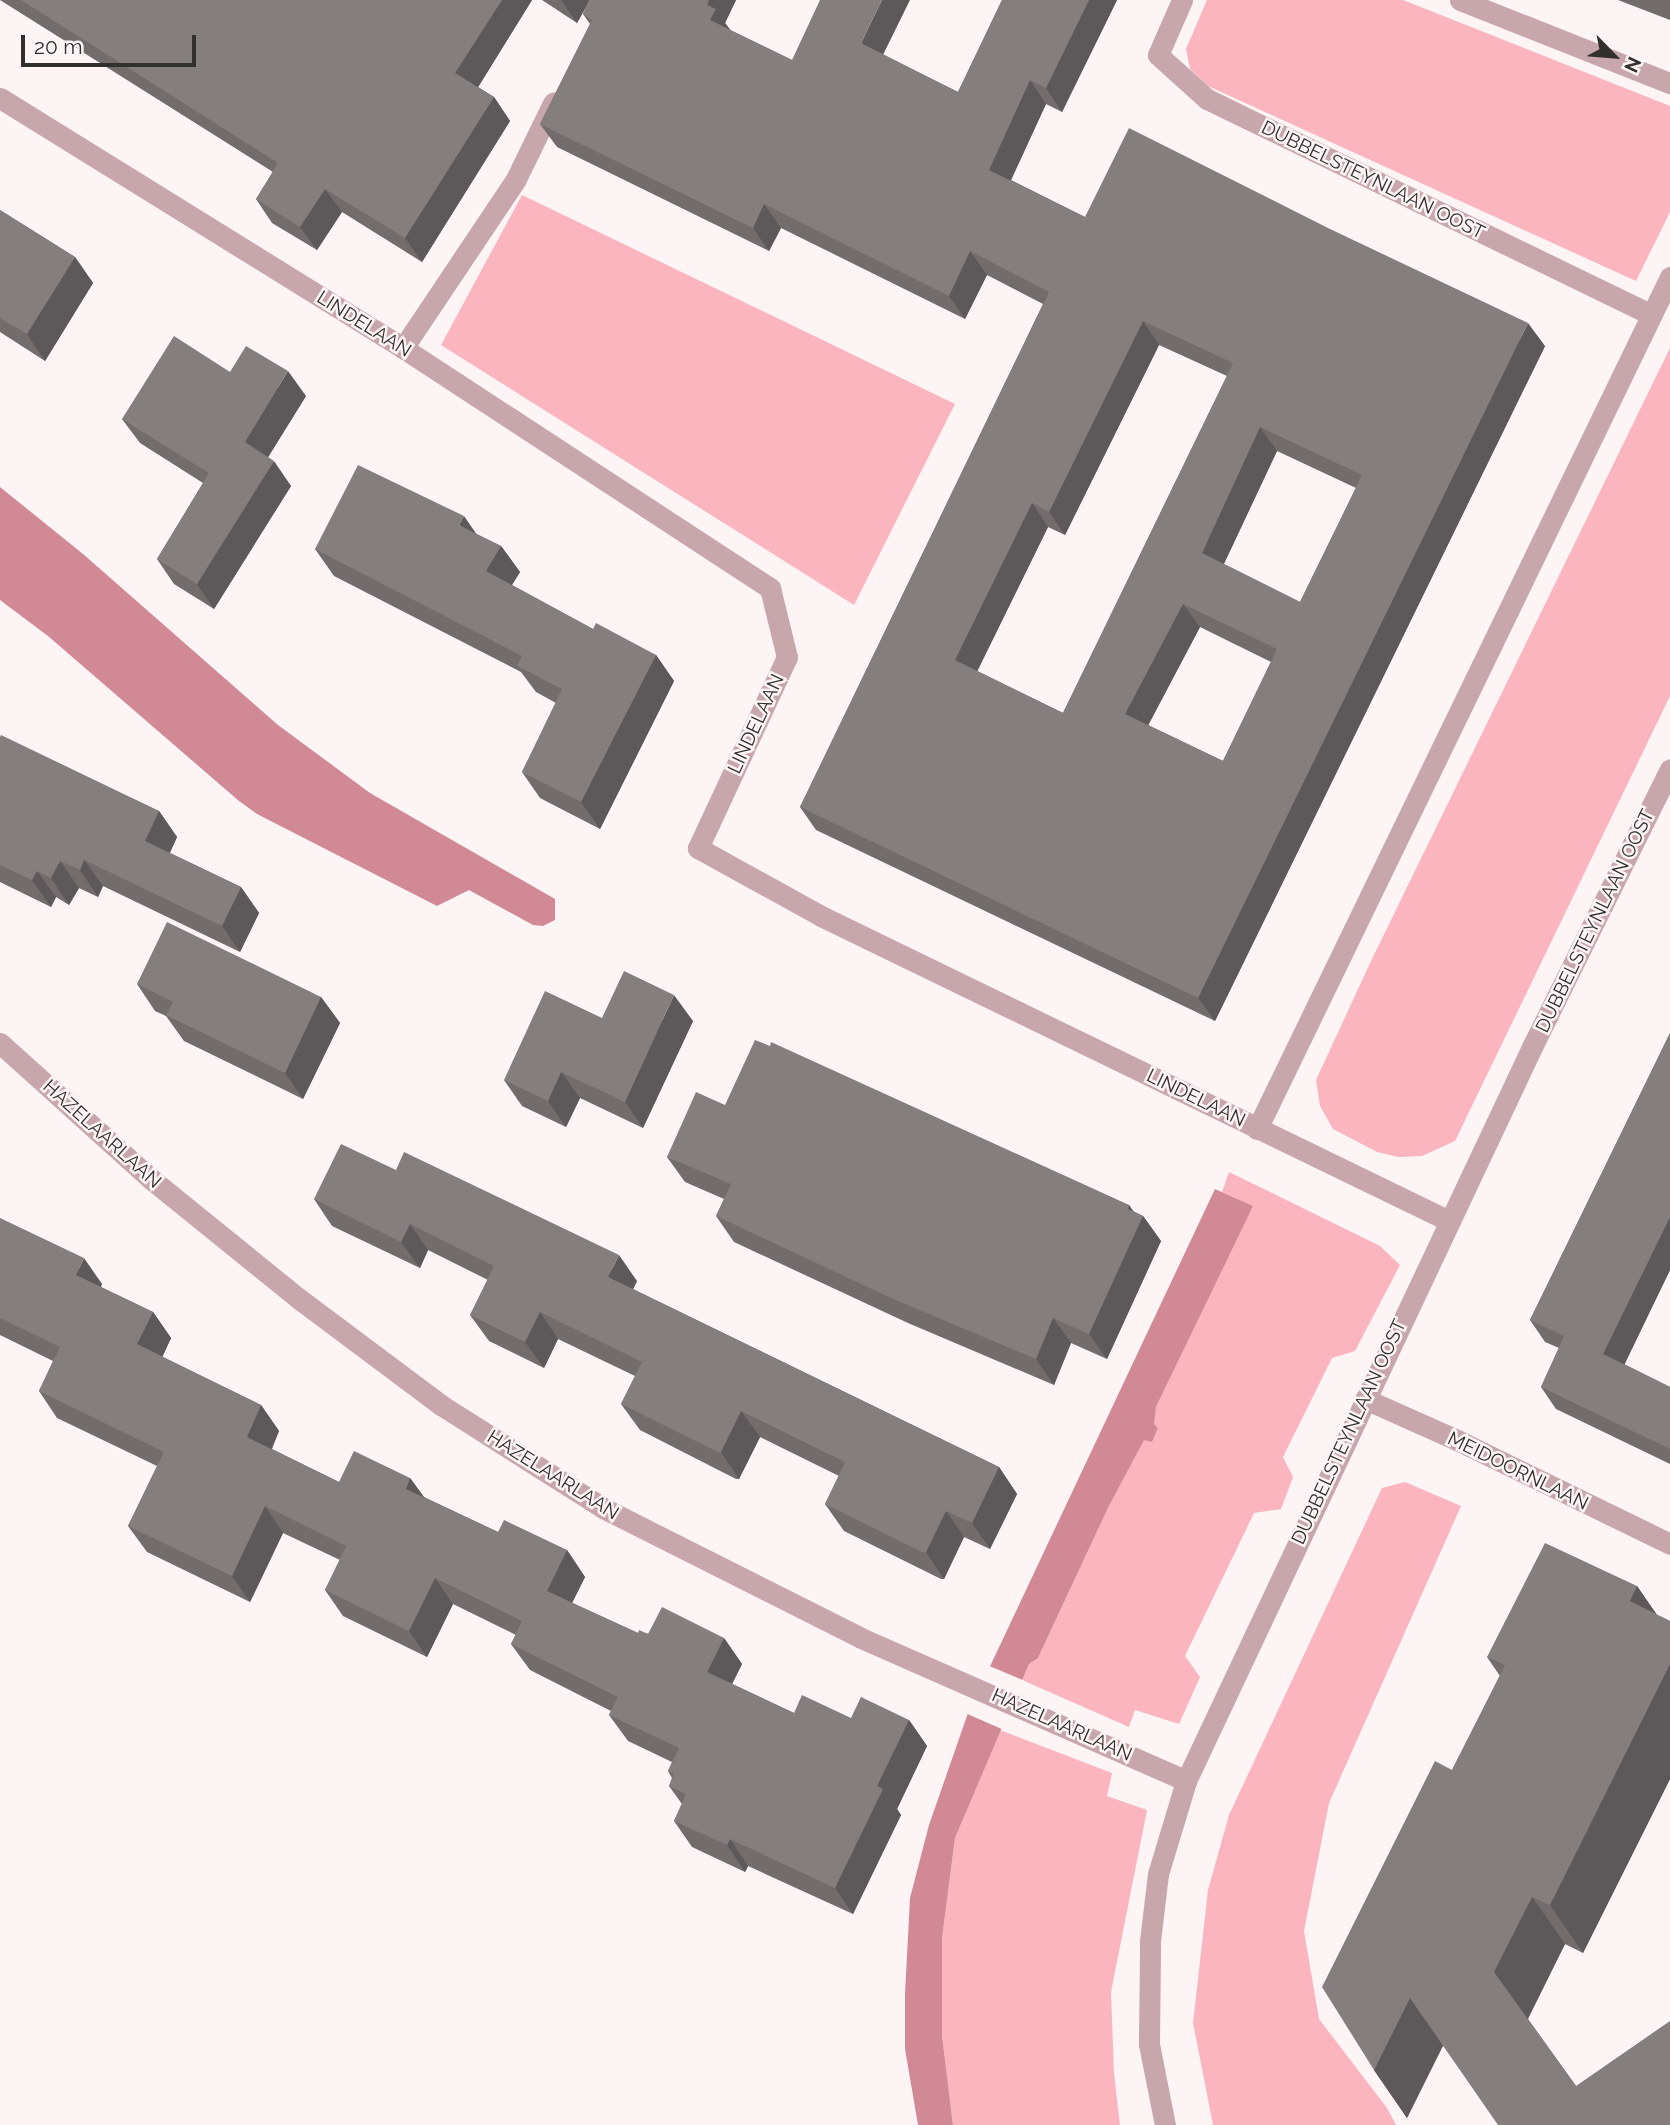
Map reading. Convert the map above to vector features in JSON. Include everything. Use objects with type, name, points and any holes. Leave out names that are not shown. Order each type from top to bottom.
[{"type":"street","name":"DUBBELSTEYNLAAN OOST","points":[[1182,0],[1158,55],[1206,99],[1651,315]]},
{"type":"street","points":[[1460,0],[1670,83]]},
{"type":"street","points":[[403,348],[516,179],[562,84]]},
{"type":"street","name":"LINDELAAN","points":[[0,98],[403,348],[770,588],[787,657],[698,848],[821,916],[1449,1222]]},
{"type":"street","points":[[1257,1129],[1670,277]]},
{"type":"street","name":"DUBBELSTEYNLAAN OOST","points":[[1165,2125],[1149,2044],[1150,1941],[1158,1874],[1186,1781],[1449,1222],[1670,769]]},
{"type":"street","name":"HAZELAARLAAN","points":[[0,1044],[151,1179],[298,1298],[441,1405],[603,1508],[861,1638],[1186,1781]]},
{"type":"street","name":"MEIDOORNLAAN","points":[[1365,1399],[1457,1440],[1670,1544]]},
{"type":"shaded area","points":[[1207,0],[1403,0],[1670,106],[1670,212],[1636,281],[1208,86],[1190,69],[1186,49]]},
{"type":"shaded area","points":[[522,195],[955,404],[854,605],[441,345]]},
{"type":"shaded area","points":[[1670,348],[1670,696],[1455,1141],[1422,1156],[1398,1157],[1377,1152],[1333,1129],[1320,1106],[1316,1080],[1371,961]]},
{"type":"shaded area","points":[[0,487],[83,554],[278,725],[370,793],[555,899],[555,920],[543,926],[533,925],[469,890],[437,906],[257,814],[239,801],[48,636],[0,600]]},
{"type":"shaded area","points":[[1229,1172],[1380,1246],[1400,1265],[1355,1351],[1332,1358],[1283,1457],[1293,1477],[1281,1509],[1254,1513],[1185,1656],[1200,1677],[1179,1724],[1135,1710],[1129,1727],[1022,1680],[1029,1664],[1038,1658],[1108,1508],[1144,1439],[1152,1441],[1158,1428],[1153,1424],[1156,1407],[1252,1206],[1222,1192]]},
{"type":"shaded area","points":[[1215,1189],[1253,1206],[1156,1407],[1154,1424],[1158,1428],[1152,1442],[1144,1440],[1108,1508],[1038,1658],[1029,1664],[955,1838],[942,1939],[942,2035],[953,2125],[918,2125],[905,2049],[905,1994],[910,1898],[929,1825],[968,1713]]},
{"type":"shaded area","points":[[1405,1482],[1461,1506],[1329,1803],[1304,1931],[1319,2019],[1387,2108],[1396,2125],[1213,2125],[1193,2023],[1208,1890],[1229,1815],[1382,1488]]},
{"type":"shaded area","points":[[1000,1730],[1112,1773],[1107,1796],[1147,1810],[1111,1992],[1114,2073],[1120,2125],[953,2125],[942,2035],[942,1939],[955,1838]]},
{"type":"pier","points":[[987,1665],[1025,1681],[1004,1730],[965,1713]]},
{"type":"building","points":[[21,0],[502,0],[455,73],[494,97],[405,238],[325,189],[300,227],[256,199],[278,163]]},
{"type":"building","points":[[589,0],[709,0],[707,5],[716,9],[710,20],[792,60],[820,0],[882,0],[861,43],[958,92],[1002,0],[1089,0],[1046,88],[1030,80],[989,170],[1085,217],[1129,128],[1328,228],[1528,323],[1198,998],[800,807],[1049,292],[970,251],[949,296],[764,204],[753,228],[540,124],[592,20],[583,14]],"holes":[[[1143,321],[1233,363],[1063,713],[955,660],[1032,503],[1049,512]],[[1260,427],[1362,475],[1300,602],[1202,553]],[[1183,604],[1277,649],[1223,761],[1125,714]]]},
{"type":"building","points":[[0,210],[75,257],[27,334],[0,318]]},
{"type":"building","points":[[174,336],[230,372],[246,346],[288,371],[245,442],[274,461],[197,584],[157,559],[209,473],[122,419]]},
{"type":"building","points":[[358,465],[464,516],[459,525],[501,546],[486,571],[593,629],[596,623],[656,655],[581,802],[522,772],[562,689],[517,666],[522,656],[315,549]]},
{"type":"building","points":[[1,735],[159,811],[145,841],[241,887],[222,926],[84,860],[80,870],[60,861],[51,878],[37,871],[32,880],[0,865]]},
{"type":"building","points":[[167,922],[321,997],[285,1073],[166,1015],[173,1002],[137,984]]},
{"type":"building","points":[[624,971],[674,995],[625,1102],[561,1072],[548,1101],[504,1080],[545,991],[602,1018]]},
{"type":"building","points":[[1670,1033],[1670,1217],[1603,1354],[1670,1387],[1670,1449],[1541,1387],[1564,1336],[1530,1320]]},
{"type":"building","points":[[755,1040],[770,1046],[771,1042],[1129,1205],[1128,1209],[1143,1216],[1089,1334],[1053,1318],[1036,1359],[891,1298],[716,1216],[731,1184],[667,1157],[696,1092],[725,1105]]},
{"type":"building","points":[[341,1144],[396,1170],[404,1152],[619,1255],[608,1277],[999,1467],[972,1523],[946,1511],[926,1552],[922,1552],[825,1504],[845,1462],[741,1411],[721,1452],[718,1452],[621,1404],[642,1362],[540,1312],[525,1342],[470,1315],[494,1266],[410,1224],[401,1242],[314,1199]]},
{"type":"building","points":[[0,1218],[84,1258],[76,1275],[153,1312],[137,1344],[261,1405],[247,1437],[339,1482],[354,1451],[410,1478],[406,1489],[498,1532],[504,1520],[567,1550],[547,1591],[638,1633],[639,1630],[648,1634],[662,1607],[724,1638],[707,1672],[794,1713],[802,1695],[851,1718],[861,1697],[909,1720],[877,1786],[883,1789],[835,1888],[730,1839],[727,1845],[674,1821],[686,1794],[669,1786],[674,1774],[668,1771],[679,1748],[609,1715],[618,1697],[511,1644],[522,1621],[435,1578],[409,1631],[325,1590],[346,1546],[265,1506],[232,1576],[128,1526],[164,1452],[39,1391],[60,1347],[0,1318]]},
{"type":"building","points":[[1545,1543],[1637,1586],[1630,1601],[1670,1621],[1670,1664],[1550,1905],[1532,1897],[1494,1972],[1576,2086],[1670,2021],[1670,2125],[1498,2125],[1410,1998],[1374,2070],[1322,1987],[1435,1761],[1452,1770],[1505,1665],[1487,1657]]}]
